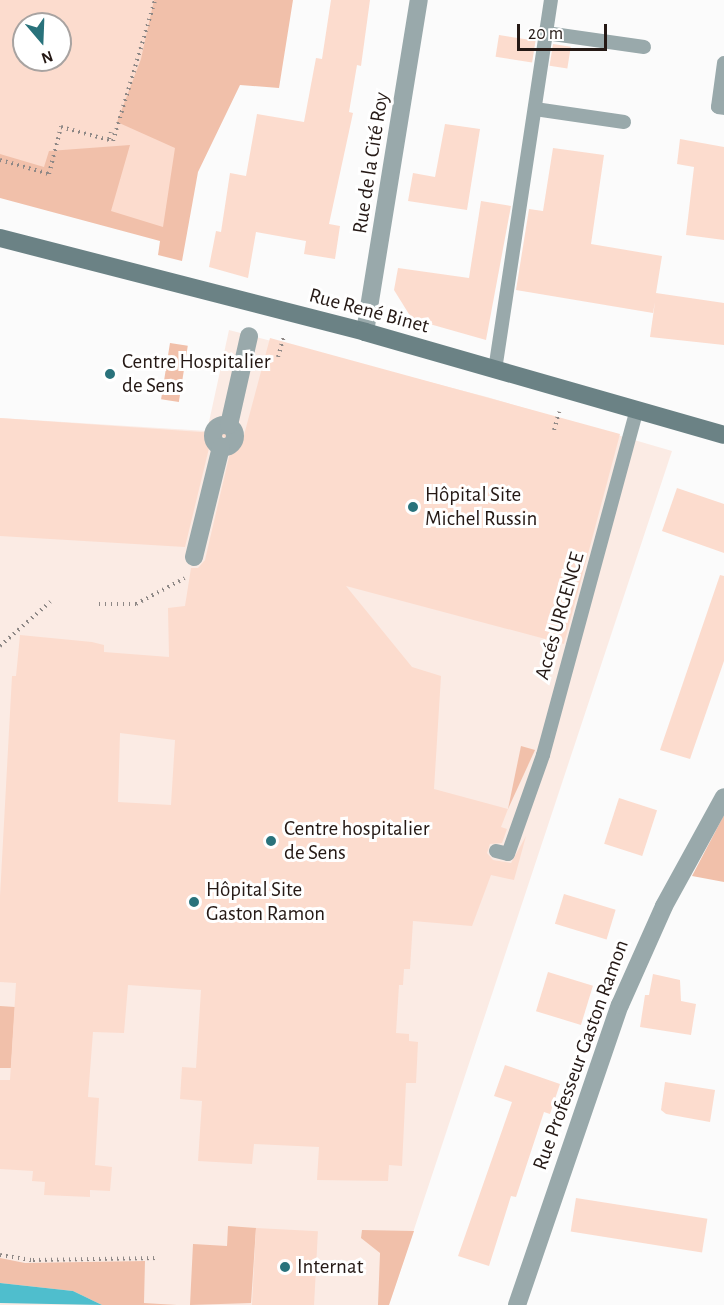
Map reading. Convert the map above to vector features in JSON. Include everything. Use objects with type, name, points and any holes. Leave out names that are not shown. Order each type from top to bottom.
[{"type":"street","name":"Rue de la Cité Roy","points":[[365,332],[419,0]]},
{"type":"street","name":"Rue René Binet","points":[[0,238],[365,332],[724,435]]},
{"type":"street","points":[[194,557],[221,447],[215,442],[213,432],[221,425],[229,425],[249,336]]},
{"type":"street","name":"Rue Professeur Gaston Ramon","points":[[517,1305],[620,1005],[724,796]]},
{"type":"lane","points":[[495,370],[551,0]]},
{"type":"lane","points":[[546,33],[644,48]]},
{"type":"lane","points":[[724,63],[718,107],[724,108]]},
{"type":"lane","points":[[535,109],[624,122]]},
{"type":"lane","name":"Accés URGENCE","points":[[496,851],[508,854],[514,830],[543,755],[637,410]]},
{"type":"path","points":[[0,160],[49,174],[62,127],[113,141],[155,0]]},
{"type":"path","points":[[109,139],[111,132]]},
{"type":"path","points":[[278,357],[282,341]]},
{"type":"path","points":[[554,430],[558,417]]},
{"type":"path","points":[[99,604],[136,604],[153,597],[189,575],[194,557]]},
{"type":"path","points":[[0,646],[50,602]]},
{"type":"path","points":[[0,1255],[33,1260],[159,1258]]},
{"type":"shaded area","points":[[0,0],[293,0],[279,88],[240,85],[198,172],[182,261],[158,255],[160,241],[0,198]]},
{"type":"shaded area","name":"Centre hospitalier de Sens","points":[[229,330],[487,397],[672,451],[389,1305],[0,1305],[0,418],[207,431]]},
{"type":"shaded area","points":[[170,343],[188,346],[179,402],[161,399]]},
{"type":"shaded area","points":[[521,746],[535,750],[508,809]]},
{"type":"shaded area","points":[[724,815],[724,882],[692,876]]},
{"type":"shaded area","points":[[0,1006],[15,1007],[11,1068],[0,1068]]},
{"type":"shaded area","points":[[228,1226],[256,1228],[251,1303],[190,1305],[193,1244],[227,1246]]},
{"type":"shaded area","points":[[362,1230],[414,1231],[389,1305],[378,1305],[380,1253],[361,1238]]},
{"type":"shaded area","points":[[0,1258],[25,1263],[145,1261],[144,1303],[177,1305],[102,1305],[73,1291],[0,1283]]},
{"type":"water","points":[[0,1283],[73,1291],[102,1305],[0,1303]]},
{"type":"building","points":[[0,0],[154,0],[141,59],[117,122],[175,148],[163,227],[111,211],[130,145],[49,151],[44,167],[0,154]]},
{"type":"building","points":[[331,0],[370,0],[361,66],[357,65],[349,112],[353,113],[329,224],[340,226],[335,259],[304,254],[306,241],[256,232],[248,278],[209,267],[216,231],[221,232],[230,173],[246,176],[257,114],[304,122],[316,58],[322,59]]},
{"type":"building","points":[[499,35],[536,41],[532,63],[496,57]]},
{"type":"building","points":[[553,44],[571,47],[567,69],[550,66]]},
{"type":"building","points":[[445,124],[480,129],[467,210],[408,201],[413,173],[435,177]]},
{"type":"building","points":[[680,139],[724,147],[724,240],[686,235],[694,167],[677,164]]},
{"type":"building","points":[[553,148],[604,155],[591,244],[662,256],[656,293],[724,303],[724,345],[650,337],[655,302],[653,313],[516,290],[529,209],[543,211]]},
{"type":"building","points":[[481,201],[511,206],[486,340],[412,319],[394,290],[398,268],[469,278]]},
{"type":"building","name":"Centre hospitalier de Sens","points":[[270,338],[620,434],[564,644],[346,586],[412,667],[441,676],[434,789],[508,809],[501,827],[507,829],[502,843],[490,844],[487,853],[493,860],[511,863],[526,836],[514,880],[491,875],[472,926],[413,921],[410,969],[404,969],[403,985],[399,985],[396,1033],[409,1034],[409,1041],[418,1042],[416,1083],[406,1083],[402,1166],[389,1165],[388,1181],[317,1180],[319,1147],[254,1144],[252,1164],[198,1161],[202,1101],[180,1099],[182,1067],[196,1068],[201,990],[128,985],[124,1033],[93,1032],[88,1097],[99,1098],[95,1165],[112,1167],[110,1191],[90,1190],[90,1197],[44,1195],[45,1182],[32,1181],[33,1171],[0,1169],[0,1080],[10,1080],[16,983],[0,982],[0,896],[12,676],[16,676],[20,635],[92,642],[104,645],[104,652],[169,657],[168,608],[185,606],[191,568],[198,568],[205,560],[232,444],[223,436],[210,444],[185,547],[0,536],[0,418],[244,435]],"holes":[[[120,733],[175,740],[171,805],[118,802]]]},
{"type":"building","points":[[677,488],[724,504],[724,553],[662,531]]},
{"type":"building","points":[[720,575],[724,576],[724,661],[690,759],[660,750]]},
{"type":"building","points":[[619,798],[657,810],[642,856],[604,844]]},
{"type":"building","points":[[564,894],[616,910],[607,939],[555,924]]},
{"type":"building","points":[[548,972],[593,986],[581,1025],[536,1011]]},
{"type":"building","points":[[653,974],[680,980],[681,1001],[696,1004],[691,1035],[640,1027],[645,995],[649,995]]},
{"type":"building","points":[[505,1065],[560,1084],[550,1114],[544,1112],[516,1197],[511,1196],[489,1266],[458,1256],[512,1102],[494,1096]]},
{"type":"building","points":[[665,1082],[715,1090],[710,1122],[666,1114],[661,1110]]},
{"type":"building","points":[[576,1198],[707,1219],[702,1252],[571,1232]]},
{"type":"building","name":"Internat","points":[[256,1228],[318,1231],[314,1305],[252,1305]]},
{"type":"place","name":"Centre Hospitalier de Sens","points":[[110,374]]},
{"type":"place","name":"Hôpital Site Michel Russin","points":[[413,507]]},
{"type":"place","name":"Centre hospitalier de Sens","points":[[271,841]]},
{"type":"place","name":"Hôpital Site Gaston Ramon","points":[[194,902]]},
{"type":"place","name":"Internat","points":[[285,1267]]}]
